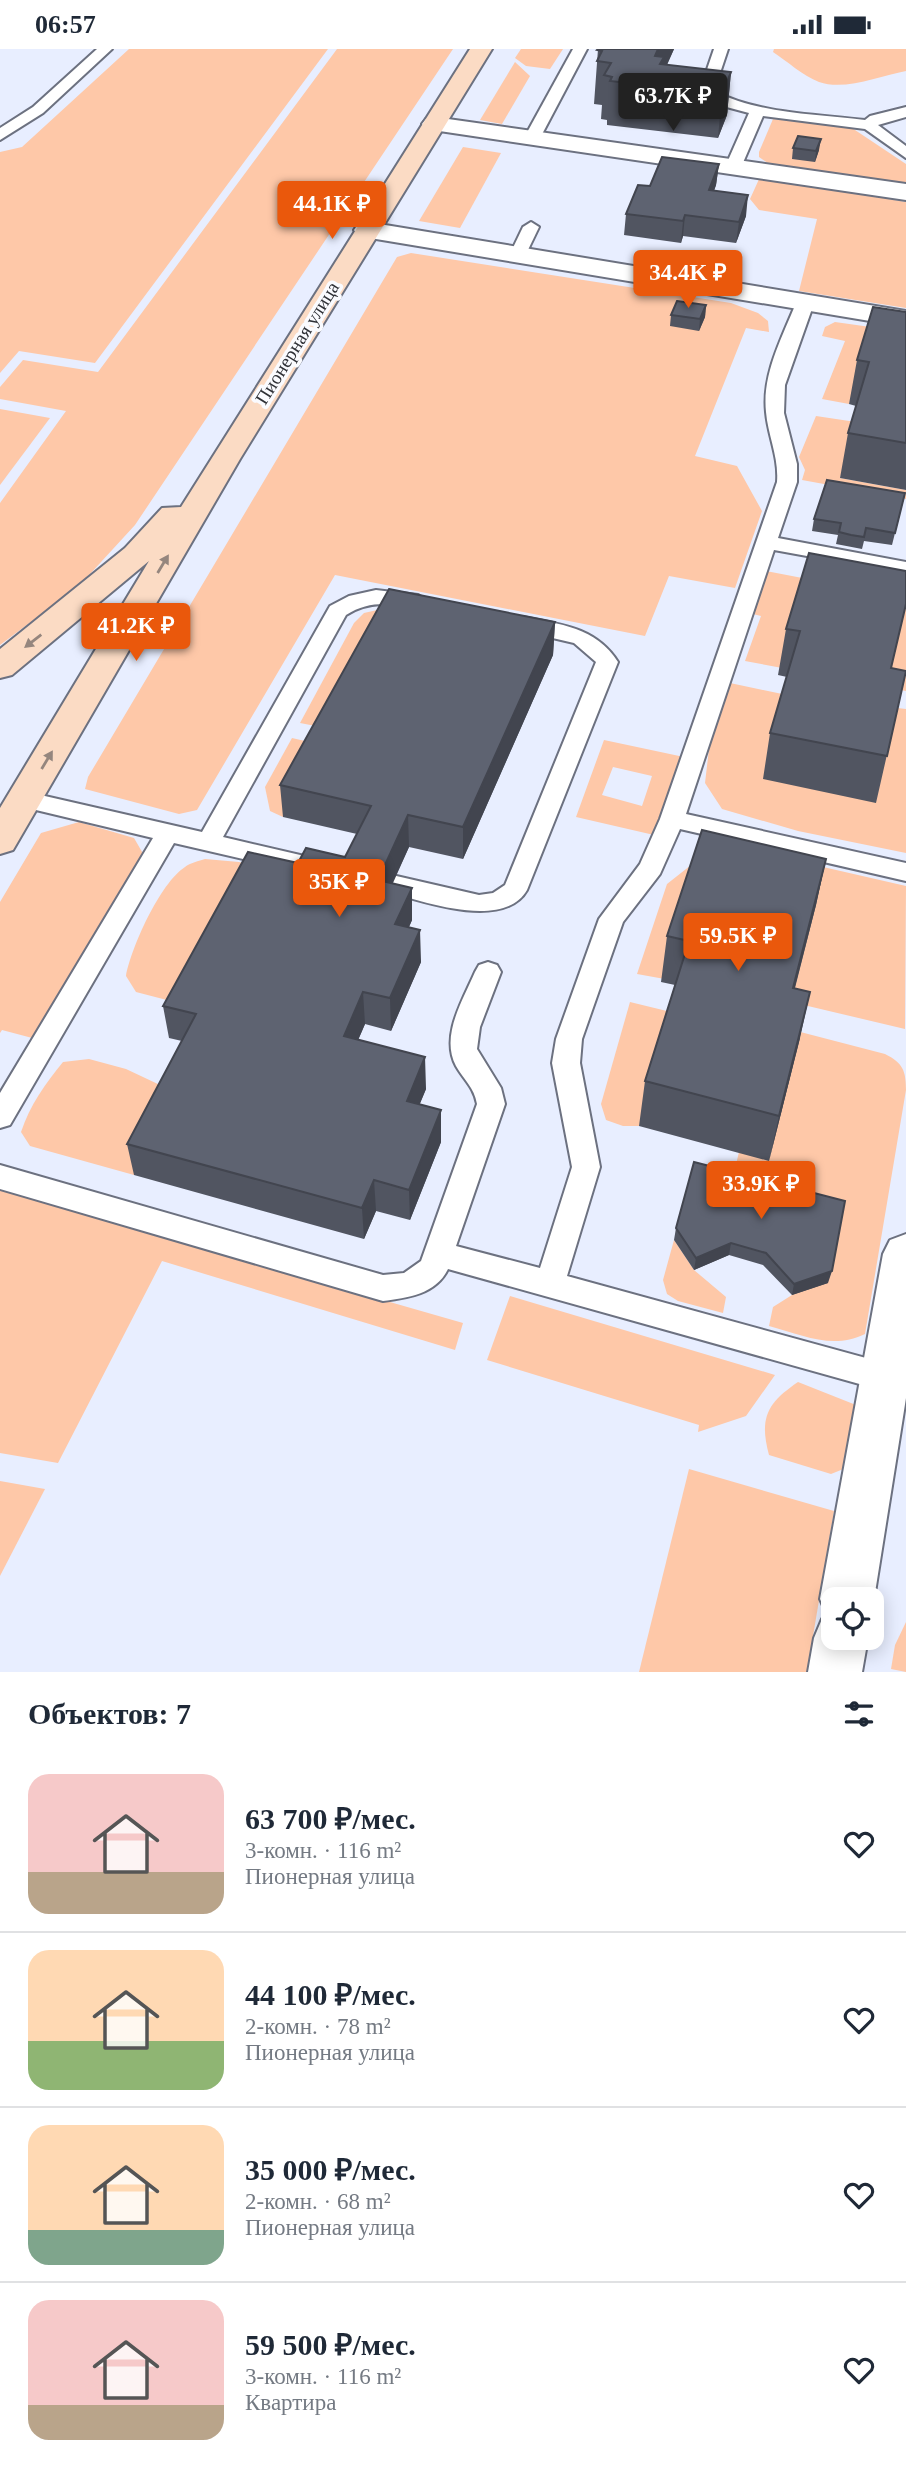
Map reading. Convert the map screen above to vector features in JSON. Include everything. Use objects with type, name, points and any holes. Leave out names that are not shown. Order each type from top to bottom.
[{"type":"street","name":"Пионерная улица","points":[[0,840],[225,459],[481,49]]},
{"type":"street","points":[[434,124],[734,165],[906,192]]},
{"type":"street","points":[[367,230],[906,320]]},
{"type":"street","name":"Пионерная улица","points":[[0,667],[136,555],[225,459]]},
{"type":"street","points":[[851,1587],[896,1380],[906,1254]]},
{"type":"street","points":[[835,1672],[839,1650]]},
{"type":"lane","points":[[0,135],[38,110],[105,49]]},
{"type":"lane","points":[[532,138],[580,49]]},
{"type":"lane","points":[[721,49],[706,93],[724,102],[758,111],[869,125],[906,153]]},
{"type":"lane","points":[[734,165],[758,111]]},
{"type":"lane","points":[[869,125],[875,119],[906,112]]},
{"type":"lane","points":[[518,254],[531,227]]},
{"type":"lane","points":[[550,1285],[586,1167],[566,1063],[569,1039],[611,919],[651,868],[672,819],[787,482],[789,466],[775,414],[774,394],[778,374],[805,303]]},
{"type":"lane","points":[[766,542],[906,568]]},
{"type":"lane","points":[[208,842],[338,611],[352,601],[373,596],[435,605]]},
{"type":"lane","points":[[392,884],[479,904],[499,901],[515,890],[607,662],[602,651],[587,640],[500,619]]},
{"type":"lane","points":[[23,799],[354,876]]},
{"type":"lane","points":[[672,819],[906,872]]},
{"type":"lane","points":[[0,1117],[168,833]]},
{"type":"lane","points":[[0,1177],[383,1288],[410,1285],[433,1269],[491,1104],[489,1087],[464,1055],[464,1034],[488,972]]},
{"type":"lane","points":[[439,1254],[896,1380]]},
{"type":"shaded area","points":[[129,49],[328,49],[95,363],[19,351],[0,373],[0,152],[22,147]]},
{"type":"shaded area","points":[[337,49],[453,49],[135,525],[79,586],[0,645],[0,503],[66,411],[0,399],[0,387],[23,360],[98,372]]},
{"type":"shaded area","points":[[521,49],[563,49],[550,69],[526,66],[515,58]]},
{"type":"shaded area","points":[[774,49],[906,49],[906,71],[851,84],[829,84],[807,76],[773,52]]},
{"type":"shaded area","points":[[515,62],[530,76],[502,124],[480,120]]},
{"type":"shaded area","points":[[773,119],[852,128],[906,164],[906,187],[769,164],[759,157],[759,152]]},
{"type":"shaded area","points":[[463,147],[501,153],[460,228],[419,221]]},
{"type":"shaded area","points":[[760,177],[906,202],[906,308],[799,291],[817,219],[759,210],[750,199]]},
{"type":"shaded area","points":[[411,253],[731,303],[758,313],[768,321],[769,332],[746,328],[695,456],[737,466],[762,511],[735,588],[669,576],[645,636],[335,575],[197,810],[179,814],[85,789],[88,777],[397,257]]},
{"type":"shaded area","points":[[835,322],[906,332],[866,351],[849,404],[822,399],[845,341],[822,336],[825,327]]},
{"type":"shaded area","points":[[0,409],[50,418],[0,485]]},
{"type":"shaded area","points":[[816,416],[856,422],[840,478],[906,490],[906,499],[802,480],[805,470],[799,457]]},
{"type":"shaded area","points":[[766,571],[906,598],[906,691],[745,661],[761,616],[749,613]]},
{"type":"shaded area","points":[[386,608],[331,729],[300,723],[354,623],[364,613]]},
{"type":"shaded area","points":[[730,683],[787,695],[906,709],[906,853],[798,831],[722,809],[705,783],[709,749]]},
{"type":"shaded area","points":[[292,738],[322,745],[283,817],[270,811],[265,787]]},
{"type":"shaded area","points":[[604,740],[684,757],[654,835],[576,817]],"holes":[[[613,767],[652,776],[642,806],[602,795]]]},
{"type":"shaded area","points":[[79,822],[134,838],[145,857],[36,1039],[2,1030],[0,1033],[0,902],[41,833]]},
{"type":"shaded area","points":[[719,843],[906,886],[905,1029],[791,1002],[637,974],[667,884]]},
{"type":"shaded area","points":[[205,859],[239,862],[308,881],[186,1005],[136,992],[126,976],[148,917],[175,875],[187,866]]},
{"type":"shaded area","points":[[630,1002],[675,1013],[639,1126],[623,1126],[606,1120],[601,1104]]},
{"type":"shaded area","points":[[785,1028],[885,1054],[900,1064],[905,1078],[906,1090],[865,1334],[853,1339],[829,1341],[769,1326],[773,1307],[792,1295],[731,1185],[739,1152]]},
{"type":"shaded area","points":[[89,1059],[126,1069],[177,1093],[134,1175],[30,1146],[21,1132],[39,1095],[63,1062]]},
{"type":"shaded area","points":[[0,1190],[463,1323],[455,1350],[162,1261],[58,1463],[0,1453]]},
{"type":"shaded area","points":[[674,1240],[694,1270],[726,1297],[723,1313],[678,1301],[667,1294],[663,1280]]},
{"type":"shaded area","points":[[510,1296],[775,1375],[746,1416],[698,1432],[699,1425],[487,1360]]},
{"type":"shaded area","points":[[798,1382],[856,1405],[846,1468],[831,1474],[769,1455],[765,1431],[768,1413],[779,1397]]},
{"type":"shaded area","points":[[689,1469],[834,1511],[807,1672],[639,1672]]},
{"type":"shaded area","points":[[0,1481],[45,1489],[0,1576]]},
{"type":"shaded area","points":[[906,1622],[906,1672],[891,1669],[895,1645]]},
{"type":"building","points":[[598,49],[658,49],[655,56],[664,57],[660,64],[731,72],[722,94],[610,81],[612,77],[604,75],[611,63],[597,61],[602,51]]},
{"type":"building","points":[[798,136],[821,139],[816,151],[793,148]]},
{"type":"building","points":[[662,157],[719,164],[709,190],[748,195],[739,222],[685,215],[683,221],[626,214],[638,185],[650,186]]},
{"type":"building","points":[[677,301],[706,305],[700,319],[671,315]]},
{"type":"building","points":[[873,307],[906,312],[906,443],[848,433],[869,362],[857,360]]},
{"type":"building","points":[[827,480],[905,493],[895,533],[866,528],[864,537],[851,535],[839,532],[841,523],[814,519]]},
{"type":"building","points":[[809,553],[906,571],[906,604],[891,668],[906,671],[887,756],[770,733],[800,631],[786,629]]},
{"type":"building","points":[[389,589],[555,622],[463,827],[408,815],[378,880],[412,888],[395,924],[420,930],[390,998],[363,992],[344,1036],[425,1057],[407,1101],[441,1110],[409,1190],[374,1180],[362,1208],[127,1144],[196,1014],[163,1006],[248,852],[298,863],[306,848],[345,857],[371,806],[280,785]]},
{"type":"building","points":[[702,830],[826,859],[793,988],[810,992],[779,1116],[645,1081],[689,941],[667,936]]},
{"type":"building","points":[[694,1162],[845,1201],[832,1271],[794,1284],[766,1253],[731,1243],[696,1258],[676,1228]]}]
